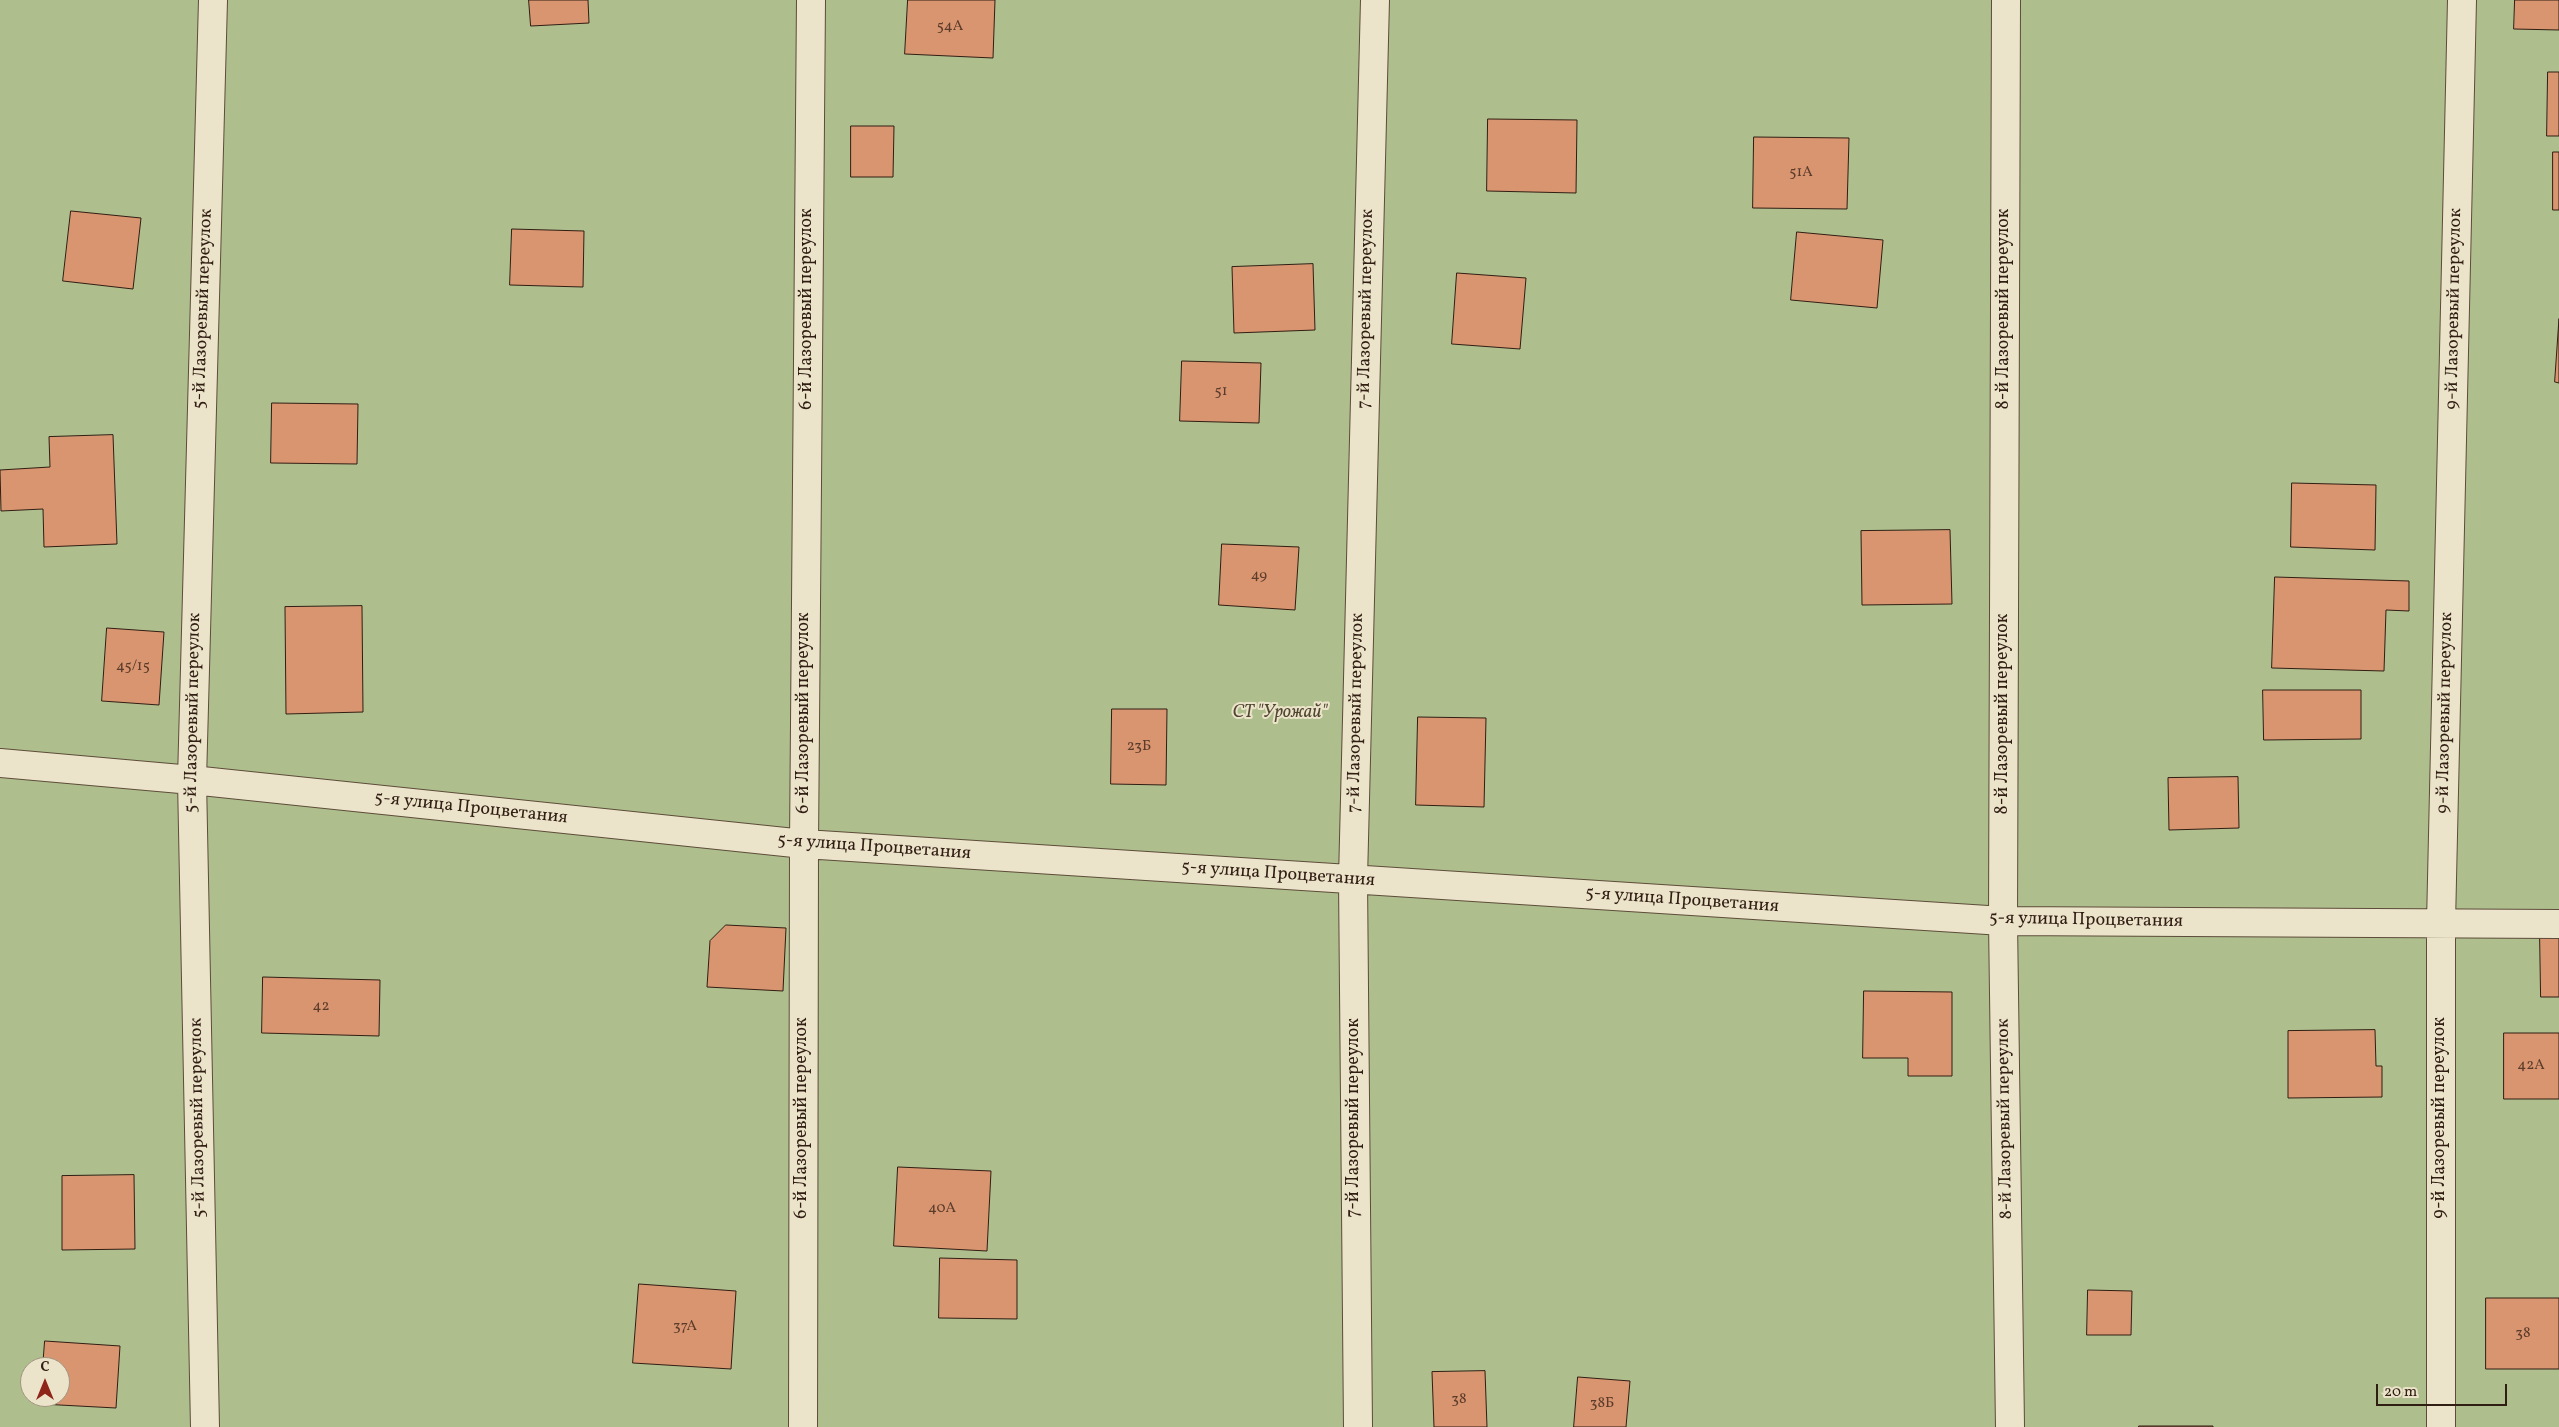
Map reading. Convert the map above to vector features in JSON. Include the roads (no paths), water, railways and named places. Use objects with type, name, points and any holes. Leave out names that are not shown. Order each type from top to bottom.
[{"type":"lane","name":"5-й Лазоревый переулок","points":[[205,1427],[192,780],[213,0]]},
{"type":"lane","name":"6-й Лазоревый переулок","points":[[803,1427],[804,844],[811,0]]},
{"type":"lane","name":"7-й Лазоревый переулок","points":[[1358,1427],[1353,880],[1375,0]]},
{"type":"lane","name":"8-й Лазоревый переулок","points":[[2006,0],[2003,921],[2010,1427]]},
{"type":"lane","name":"9-й Лазоревый переулок","points":[[2441,1427],[2441,923],[2462,0]]},
{"type":"lane","name":"5-я улица Процветания","points":[[0,763],[192,780],[804,844],[2003,921],[2559,924]]},
{"type":"park label","name":"СТ \"Урожай\"","points":[[1280,714]]}]
